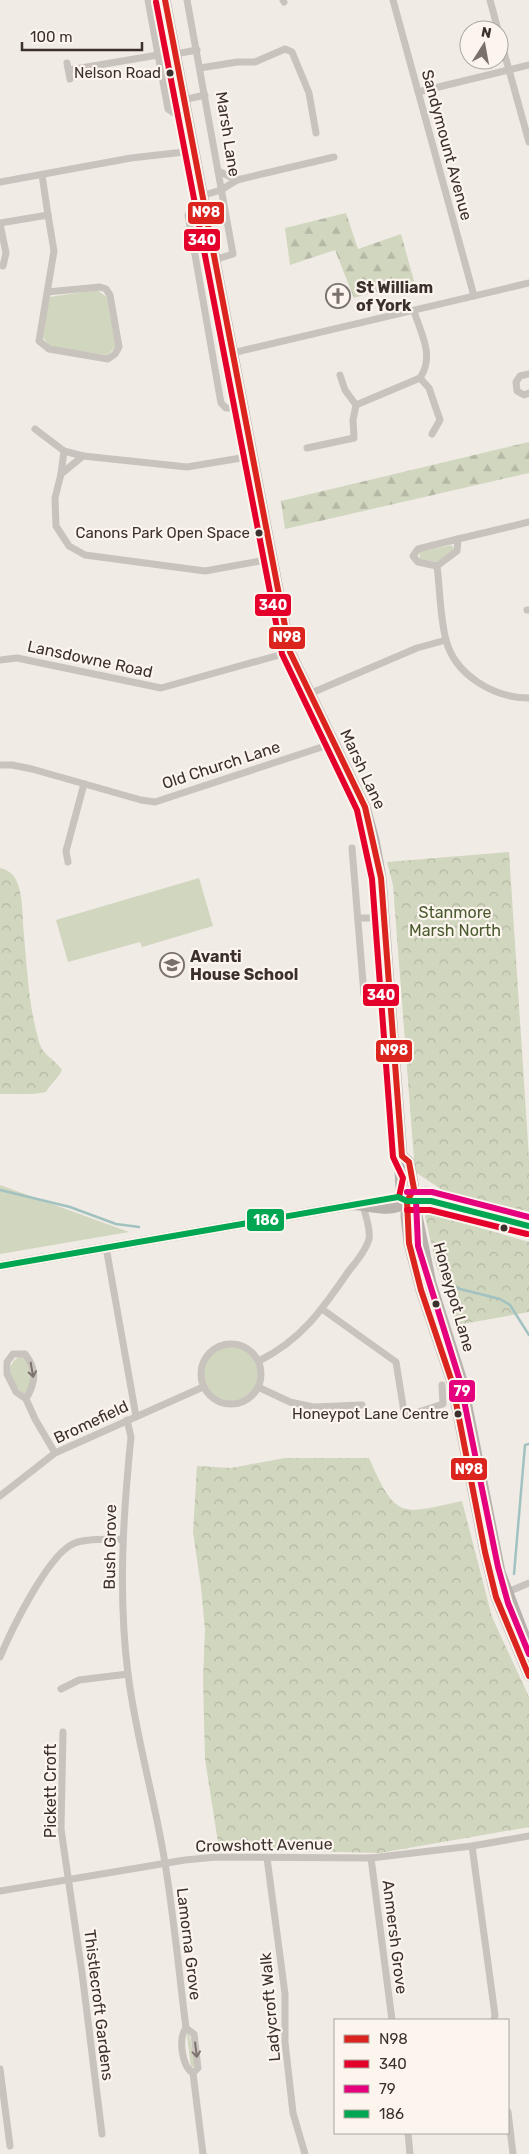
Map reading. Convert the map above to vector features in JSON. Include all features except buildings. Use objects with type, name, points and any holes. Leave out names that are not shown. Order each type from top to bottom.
[{"type":"main road","name":"Marsh Lane","points":[[165,0],[192,151],[290,652],[308,694],[359,793],[369,821],[378,860],[402,1156],[400,1171],[401,1188],[407,1201]]},
{"type":"main road","name":"Honeypot Lane","points":[[407,1201],[417,1216],[431,1283],[462,1381],[500,1572],[501,1595],[529,1676]]},
{"type":"main road","name":"Honeypot Lane","points":[[501,1595],[529,1648]]},
{"type":"street","points":[[148,0],[168,109],[174,113],[185,112]]},
{"type":"street","name":"Marsh Lane","points":[[187,0],[233,254],[214,260]]},
{"type":"street","name":"Sandymount Avenue","points":[[393,0],[474,296]]},
{"type":"street","points":[[490,0],[495,20]]},
{"type":"street","points":[[200,68],[237,62],[255,62],[285,49],[292,52],[309,93],[316,133]]},
{"type":"street","points":[[175,54],[197,50]]},
{"type":"street","points":[[70,79],[68,67],[158,55]]},
{"type":"street","points":[[418,92],[529,65]]},
{"type":"street","points":[[509,70],[529,142]]},
{"type":"street","points":[[183,100],[205,95]]},
{"type":"street","points":[[0,182],[132,158],[192,151]]},
{"type":"street","points":[[201,196],[221,190],[237,180],[334,157]]},
{"type":"street","points":[[218,171],[237,180]]},
{"type":"street","points":[[42,175],[54,243],[39,341],[49,349],[108,359],[115,354],[119,347],[110,295],[106,289],[100,287],[47,292]]},
{"type":"street","points":[[203,208],[190,211],[188,215],[221,403],[226,408],[243,406]]},
{"type":"street","points":[[3,266],[6,253],[0,224],[48,215]]},
{"type":"street","points":[[232,353],[529,283]]},
{"type":"street","points":[[356,406],[420,378],[426,368],[429,356],[414,311]]},
{"type":"street","points":[[529,374],[520,376],[516,382],[518,391],[524,395],[529,394]]},
{"type":"street","points":[[307,448],[354,438],[353,420],[356,406],[345,390],[340,375]]},
{"type":"street","points":[[420,378],[429,388],[440,420],[432,434]]},
{"type":"street","points":[[35,429],[64,452],[83,456],[187,467],[253,456]]},
{"type":"street","points":[[64,452],[55,498],[56,526],[70,546],[85,555],[205,571],[271,559]]},
{"type":"street","points":[[61,474],[83,456]]},
{"type":"street","points":[[458,539],[457,551],[437,566],[418,562],[413,556],[418,549],[458,539],[529,522]]},
{"type":"street","points":[[437,566],[446,640],[460,667],[485,688],[517,698],[529,698]]},
{"type":"street","points":[[308,694],[416,648],[446,640]]},
{"type":"street","name":"Lansdowne Road","points":[[0,660],[18,658],[161,688],[290,652]]},
{"type":"street","name":"Old Church Lane","points":[[0,765],[12,765],[141,800],[155,802],[334,743]]},
{"type":"street","points":[[68,862],[66,851],[84,784]]},
{"type":"street","points":[[352,848],[364,995]]},
{"type":"street","points":[[358,918],[384,918]]},
{"type":"street","points":[[0,1266],[363,1205],[398,1197],[407,1201],[431,1201],[529,1226]]},
{"type":"street","points":[[259,1361],[280,1350],[305,1330],[367,1245],[369,1233],[363,1205]]},
{"type":"street","points":[[106,1247],[136,1416]]},
{"type":"street","points":[[322,1309],[396,1362],[404,1412],[409,1415],[443,1404],[442,1385]]},
{"type":"street","points":[[221,1344],[247,1347],[259,1361],[262,1371],[258,1387],[251,1396],[233,1404],[219,1402],[208,1395],[203,1386],[202,1364],[209,1352],[221,1344]]},
{"type":"street","points":[[26,1399],[32,1390],[33,1364],[25,1354],[14,1354],[7,1362],[7,1374],[16,1392],[26,1399],[35,1419],[55,1453]]},
{"type":"street","name":"Bromefield","points":[[0,1496],[55,1453],[203,1386]]},
{"type":"street","points":[[258,1387],[290,1402],[313,1407],[362,1405]]},
{"type":"street","name":"Bush Grove","points":[[127,1420],[131,1437],[122,1539],[124,1621],[128,1674],[143,1761],[165,1862]]},
{"type":"street","points":[[0,1657],[15,1624],[56,1558],[75,1543],[122,1539]]},
{"type":"street","points":[[501,1595],[529,1583]]},
{"type":"street","points":[[61,1689],[79,1680],[128,1674]]},
{"type":"street","name":"Pickett Croft","points":[[63,1732],[61,1829],[69,1879]]},
{"type":"street","name":"Crowshott Avenue","points":[[0,1891],[165,1862],[216,1857],[371,1858],[472,1846],[529,1836]]},
{"type":"street","points":[[472,1846],[495,2018]]},
{"type":"street","name":"Ladycroft Walk","points":[[267,1858],[285,1994],[285,2042],[293,2113],[305,2154]]},
{"type":"street","name":"Anmersh Grove","points":[[371,1858],[392,2019]]},
{"type":"street","name":"Lamorna Grove","points":[[165,1862],[186,2028],[182,2036],[185,2065],[193,2074],[203,2154]]},
{"type":"street","name":"Thistlecroft Gardens","points":[[69,1879],[102,2134]]},
{"type":"street","name":"Lamorna Grove","points":[[186,2028],[194,2034],[198,2068],[193,2074]]},
{"type":"street","points":[[0,2068],[10,2146]]},
{"type":"street","points":[[509,2120],[513,2154]]},
{"type":"street","points":[[408,2134],[410,2154]]},
{"type":"green space","points":[[346,213],[358,249],[401,234],[414,281],[354,298],[335,250],[290,265],[285,228]]},
{"type":"green space","points":[[97,290],[107,297],[116,346],[108,355],[51,347],[43,338],[49,297]]},
{"type":"green space","points":[[529,442],[529,473],[285,529],[281,501]]},
{"type":"green space","points":[[452,545],[454,550],[436,562],[420,559],[419,552]]},
{"type":"green space","name":"Stanmore Marsh North","points":[[509,852],[529,1159],[529,1217],[444,1191],[415,1172],[393,885],[387,862]]},
{"type":"green space","points":[[0,868],[9,872],[15,878],[20,891],[29,989],[39,1042],[43,1051],[62,1070],[46,1092],[0,1094]]},
{"type":"green space","points":[[199,878],[213,926],[142,947],[140,942],[68,962],[56,920]]},
{"type":"green space","points":[[0,1185],[129,1232],[0,1254]]},
{"type":"green space","points":[[428,1213],[529,1242],[529,1312],[457,1325],[436,1265],[425,1216]]},
{"type":"green space","points":[[231,1347],[241,1349],[250,1355],[256,1364],[258,1374],[256,1384],[250,1393],[241,1399],[231,1401],[221,1399],[212,1393],[206,1384],[204,1374],[206,1364],[212,1355],[221,1349]]},
{"type":"green space","points":[[21,1356],[25,1357],[34,1374],[26,1395],[13,1382],[10,1370],[15,1360]]},
{"type":"green space","points":[[285,1458],[369,1458],[386,1492],[402,1508],[412,1510],[425,1509],[462,1501],[492,1617],[529,1697],[529,1827],[380,1853],[219,1849],[205,1759],[203,1680],[205,1630],[193,1532],[197,1466],[231,1468]]},
{"type":"green space","points":[[189,2033],[195,2062],[194,2067],[191,2067],[187,2035]]},
{"type":"waterway","points":[[0,1190],[70,1207],[116,1224],[139,1227]]},
{"type":"waterway","points":[[441,1269],[452,1287],[500,1299],[510,1305],[529,1335]]},
{"type":"waterway","points":[[514,1574],[525,1445],[529,1444]]},
{"type":"transit line","name":"N98","points":[[165,0],[290,652],[365,807],[381,878],[402,1156],[409,1162],[414,1189],[407,1201],[409,1243],[421,1290],[452,1382],[485,1552],[496,1597],[529,1676]]},
{"type":"transit line","name":"340","points":[[156,2],[282,654],[357,810],[372,879],[393,1157],[403,1178],[399,1197]]},
{"type":"transit line","name":"79","points":[[407,1192],[432,1192],[529,1217]]},
{"type":"transit line","name":"186","points":[[0,1266],[398,1197],[407,1201],[431,1201],[529,1226]]},
{"type":"transit line","name":"79","points":[[416,1201],[418,1246],[460,1381],[498,1567],[508,1603],[529,1654]]},
{"type":"transit line","name":"340","points":[[407,1210],[430,1210],[527,1234]]},
{"type":"place","name":"Nelson Road","points":[[170,73]]},
{"type":"place","name":"St William of York","points":[[338,296]]},
{"type":"place","name":"Canons Park Open Space","points":[[259,533]]},
{"type":"place","name":"Avanti House School","points":[[172,965]]},
{"type":"place","name":"Honeypot Lane Centre","points":[[458,1414]]}]
